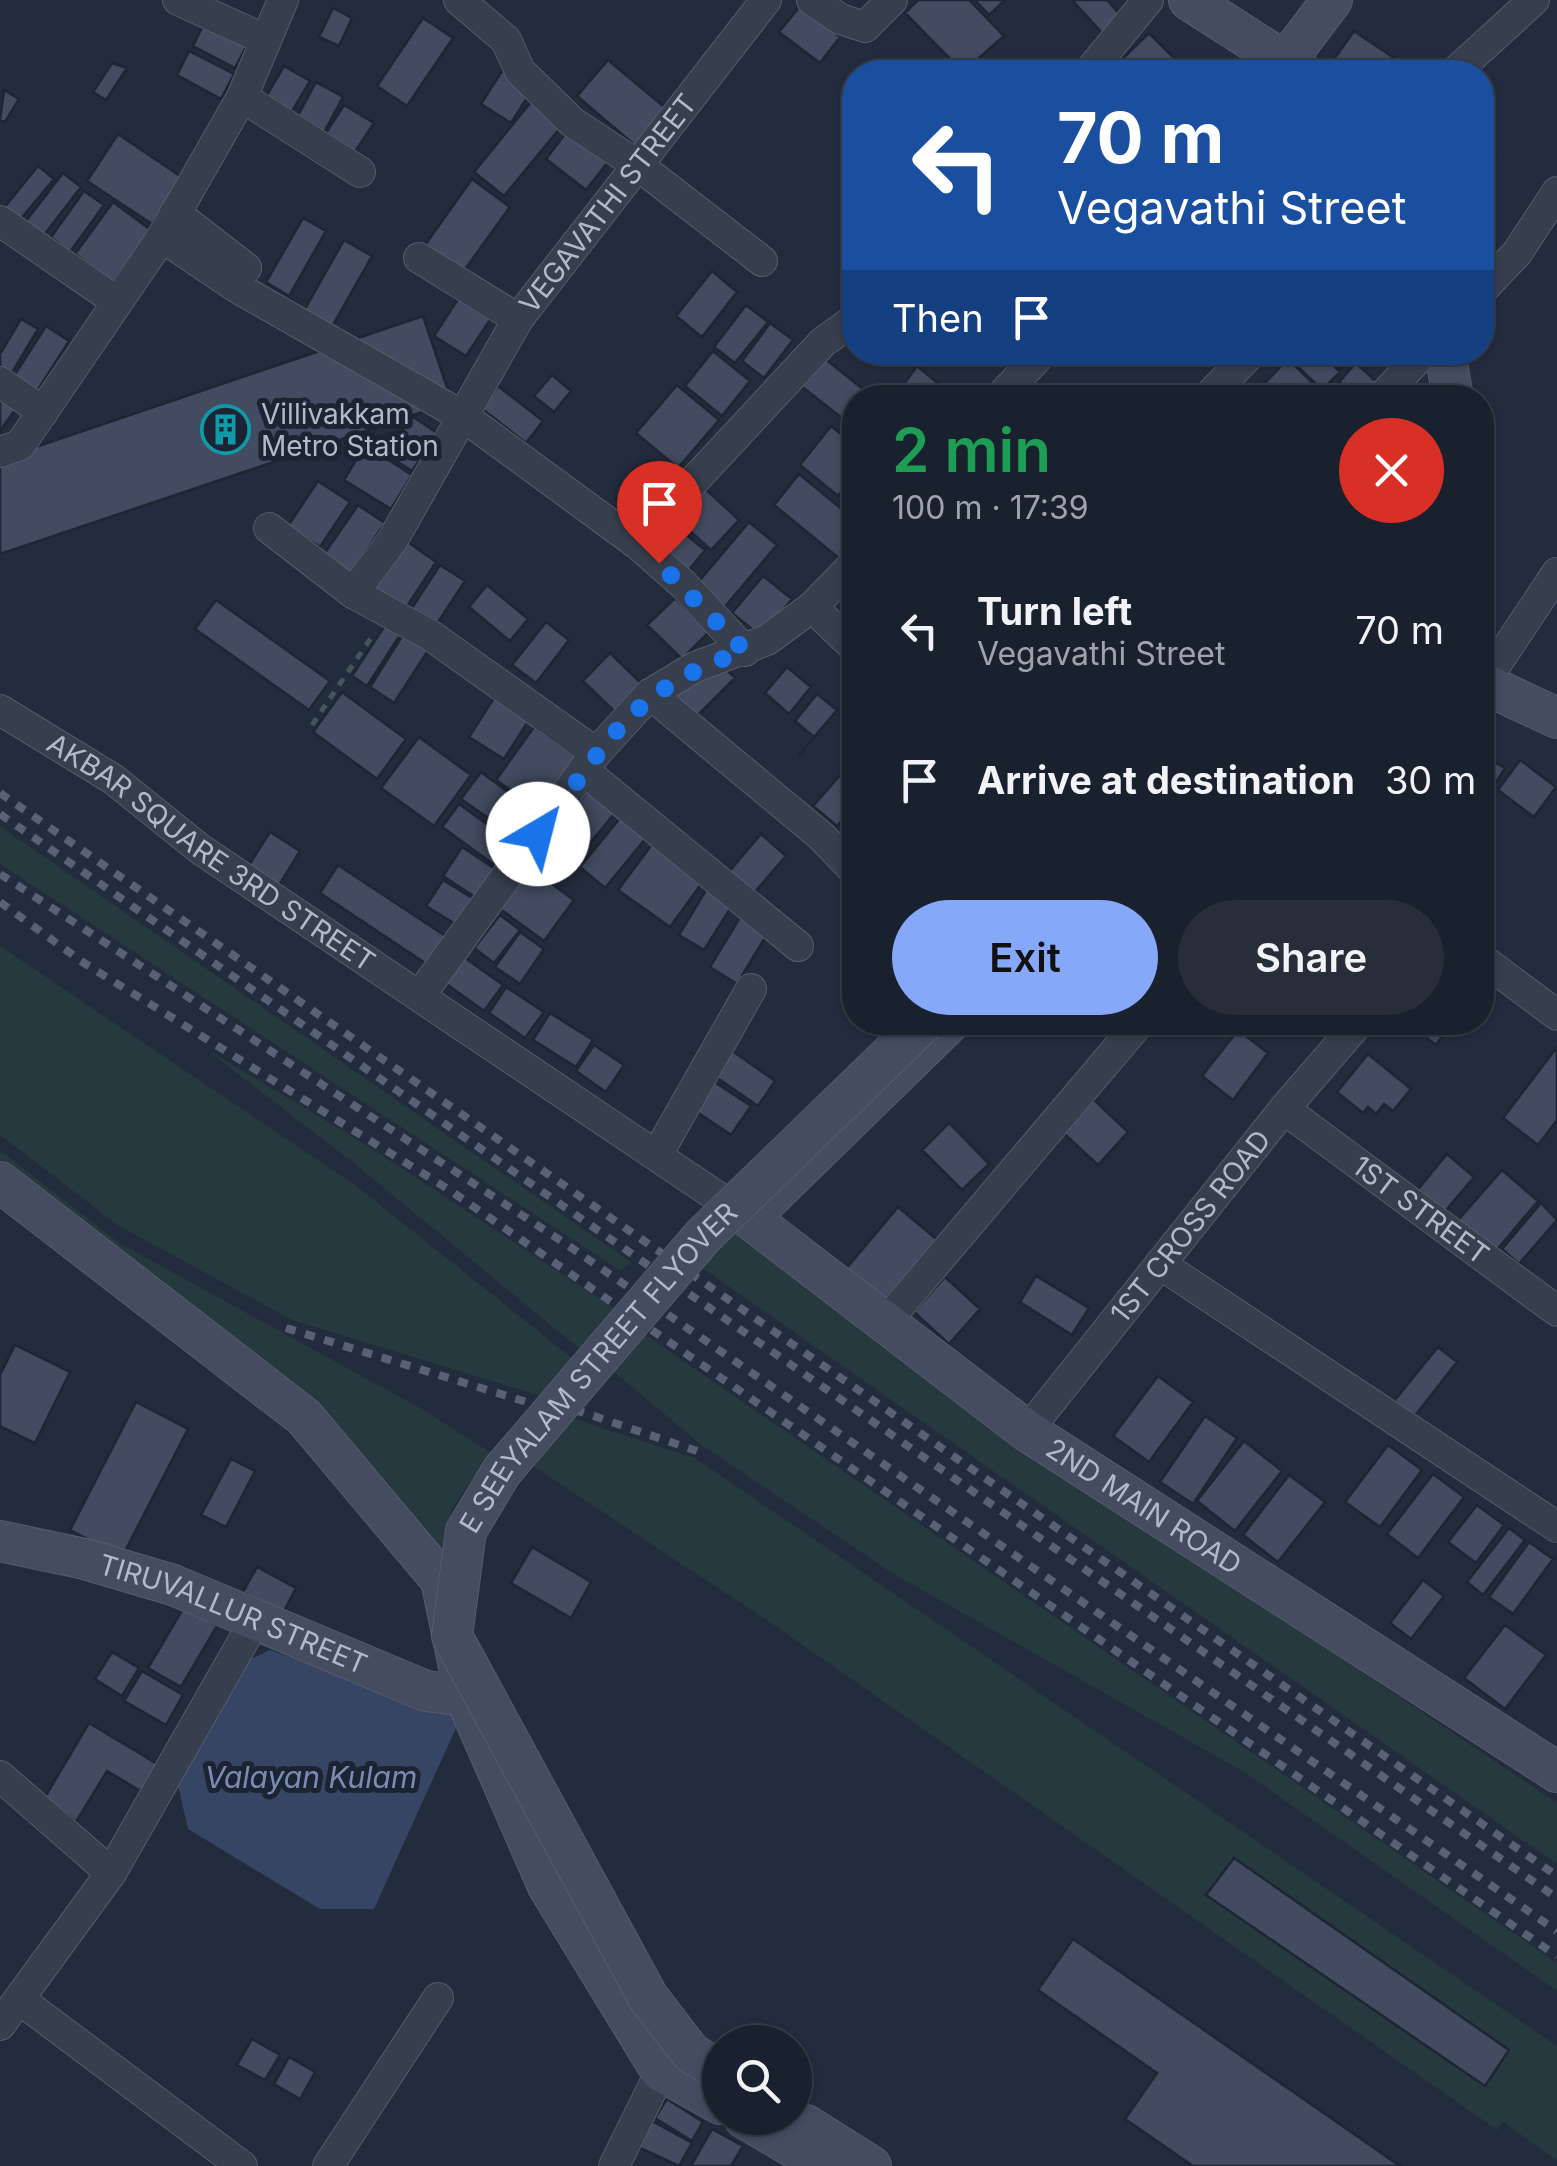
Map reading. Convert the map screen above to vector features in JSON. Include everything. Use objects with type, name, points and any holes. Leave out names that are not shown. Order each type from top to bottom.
[{"type":"street","points":[[178,0],[266,40]]},
{"type":"street","points":[[0,452],[20,444],[169,225],[242,97],[284,0]]},
{"type":"street","points":[[459,0],[506,40],[520,71],[572,122],[639,166],[762,262]]},
{"type":"street","name":"VEGAVATHI STREET","points":[[353,593],[392,541],[518,320],[766,0]]},
{"type":"street","points":[[812,0],[840,19],[865,28],[892,0]]},
{"type":"street","points":[[1100,60],[1148,0]]},
{"type":"street","points":[[1295,60],[1332,0]]},
{"type":"street","points":[[1468,60],[1534,0]]},
{"type":"street","points":[[1196,2],[1277,60]]},
{"type":"street","points":[[242,97],[360,172]]},
{"type":"street","points":[[1494,277],[1517,253],[1557,192]]},
{"type":"street","points":[[0,222],[116,302]]},
{"type":"street","points":[[169,225],[246,268]]},
{"type":"street","points":[[169,225],[236,287],[464,418],[636,543],[695,596],[745,651]]},
{"type":"street","points":[[419,258],[518,320]]},
{"type":"street","points":[[636,543],[823,342],[842,328]]},
{"type":"street","points":[[1011,385],[1031,365]]},
{"type":"street","points":[[1220,385],[1239,365]]},
{"type":"street","points":[[1393,385],[1412,365]]},
{"type":"street","points":[[0,382],[43,412]]},
{"type":"street","points":[[270,528],[353,593],[430,635],[589,762],[798,946]]},
{"type":"street","points":[[1494,668],[1557,573]]},
{"type":"street","points":[[421,994],[589,762],[650,694],[695,667],[745,651],[812,607],[842,576]]},
{"type":"street","points":[[812,607],[842,636]]},
{"type":"street","points":[[1494,689],[1557,718]]},
{"type":"street","points":[[650,694],[822,836],[842,858]]},
{"type":"street","name":"AKBAR SQUARE 3RD STREET","points":[[0,710],[112,779],[200,849],[658,1153],[749,1218]]},
{"type":"street","points":[[1494,968],[1557,1015]]},
{"type":"street","points":[[658,1153],[751,990]]},
{"type":"street","points":[[900,1035],[910,1063]]},
{"type":"street","name":"E SEEYALAM STREET FLYOVER","points":[[702,2060],[691,2053],[648,1997],[452,1636],[466,1531],[502,1471],[703,1236],[911,1035]]},
{"type":"street","points":[[749,1218],[937,1035]]},
{"type":"street","points":[[886,1322],[1129,1035]]},
{"type":"street","name":"1ST CROSS ROAD","points":[[1027,1430],[1348,1035]]},
{"type":"street","name":"1ST STREET","points":[[1284,1109],[1557,1311]]},
{"type":"street","points":[[0,1182],[304,1417],[440,1580],[462,1681],[481,1741],[548,1886],[660,2071],[702,2094]]},
{"type":"street","name":"2ND MAIN ROAD","points":[[749,1218],[1027,1430],[1557,1772]]},
{"type":"street","points":[[1160,1264],[1557,1527]]},
{"type":"street","name":"TIRUVALLUR STREET","points":[[0,1541],[85,1559],[257,1616],[426,1691],[462,1681]]},
{"type":"street","points":[[0,2026],[112,1873],[257,1616]]},
{"type":"street","points":[[0,1776],[112,1873]]},
{"type":"street","points":[[328,2166],[438,1998]]},
{"type":"street","points":[[19,1999],[242,2166]]},
{"type":"street","points":[[614,2166],[660,2071]]},
{"type":"street","points":[[812,2129],[871,2166]]},
{"type":"street","points":[[773,2135],[826,2166]]},
{"type":"path","points":[[312,725],[388,613]]},
{"type":"green space","points":[[0,826],[631,1262],[621,1271],[0,864]]},
{"type":"green space","points":[[0,946],[355,1185],[572,1358],[544,1397],[292,1320],[119,1226],[0,1135]]},
{"type":"green space","points":[[203,1047],[368,1146],[615,1309],[582,1351],[355,1164]]},
{"type":"green space","points":[[0,1150],[119,1243],[422,1409],[491,1453],[452,1508],[444,1564],[0,1175]]},
{"type":"green space","points":[[733,1220],[1022,1443],[1557,1803],[1557,1864],[698,1265]]},
{"type":"green space","points":[[640,1331],[1557,1963],[1557,1991],[1244,1772],[892,1573],[700,1444],[609,1368]]},
{"type":"green space","points":[[562,1415],[695,1458],[1557,2046],[1557,2161],[1503,2122],[1497,2130],[777,1627],[524,1460]]},
{"type":"water","name":"Valayan Kulam","points":[[270,1650],[461,1717],[374,1909],[320,1909],[188,1829],[177,1781],[245,1662]]},
{"type":"building","points":[[918,0],[969,0],[1004,36],[977,60],[951,60],[905,13]]},
{"type":"building","points":[[975,0],[1005,0],[989,15]]},
{"type":"building","points":[[1072,0],[1107,0],[1123,18],[1104,35]]},
{"type":"building","points":[[800,6],[840,37],[820,63],[779,32]]},
{"type":"building","points":[[333,8],[352,18],[339,46],[319,37]]},
{"type":"building","points":[[207,17],[250,39],[235,68],[193,46]]},
{"type":"building","points":[[423,18],[453,38],[407,106],[377,86]]},
{"type":"building","points":[[1354,31],[1397,60],[1333,60]]},
{"type":"building","points":[[1149,33],[1176,60],[1121,60]]},
{"type":"building","points":[[189,51],[234,74],[221,99],[177,75]]},
{"type":"building","points":[[608,60],[669,111],[638,148],[577,96]]},
{"type":"building","points":[[112,63],[127,68],[106,100],[93,92]]},
{"type":"building","points":[[284,66],[310,81],[290,115],[264,100]]},
{"type":"building","points":[[502,71],[532,90],[511,123],[481,104]]},
{"type":"building","points":[[316,82],[343,97],[322,136],[295,121]]},
{"type":"building","points":[[4,90],[19,99],[5,122],[0,120]]},
{"type":"building","points":[[531,102],[561,127],[504,196],[474,172]]},
{"type":"building","points":[[344,105],[374,123],[351,158],[322,139]]},
{"type":"building","points":[[568,130],[608,162],[586,190],[546,159]]},
{"type":"building","points":[[118,134],[183,178],[152,224],[87,181]]},
{"type":"building","points":[[38,166],[54,179],[19,221],[3,209]]},
{"type":"building","points":[[63,173],[81,187],[44,235],[26,221]]},
{"type":"building","points":[[472,179],[510,207],[463,272],[425,245]]},
{"type":"building","points":[[84,191],[104,205],[70,252],[51,237]]},
{"type":"building","points":[[113,202],[151,230],[113,282],[75,254]]},
{"type":"building","points":[[303,218],[326,231],[289,296],[266,282]]},
{"type":"building","points":[[344,240],[372,256],[329,332],[301,316]]},
{"type":"building","points":[[712,271],[737,292],[702,337],[676,316]]},
{"type":"building","points":[[460,296],[492,317],[466,356],[434,336]]},
{"type":"building","points":[[746,305],[768,322],[735,363],[714,347]]},
{"type":"building","name":"Villivakkam Metro Station","points":[[423,316],[452,402],[0,554],[0,459]]},
{"type":"building","points":[[21,319],[38,329],[10,376],[0,370],[0,354]]},
{"type":"building","points":[[770,323],[793,340],[764,378],[742,361]]},
{"type":"building","points":[[46,326],[69,341],[34,396],[10,382]]},
{"type":"building","points":[[713,351],[750,381],[722,416],[685,386]]},
{"type":"building","points":[[823,357],[858,385],[842,385],[842,418],[801,386]]},
{"type":"building","points":[[1282,365],[1294,365],[1315,385],[1263,385]]},
{"type":"building","points":[[1296,365],[1333,365],[1340,372],[1327,385],[1317,385]]},
{"type":"building","points":[[1358,365],[1380,385],[1342,385],[1339,382]]},
{"type":"building","points":[[917,366],[940,385],[903,385]]},
{"type":"building","points":[[552,375],[571,391],[554,412],[534,396]]},
{"type":"building","points":[[0,385],[22,400],[0,431]]},
{"type":"building","points":[[677,385],[719,420],[678,468],[636,433]]},
{"type":"building","points":[[498,386],[543,421],[526,443],[481,408]]},
{"type":"building","points":[[412,416],[437,433],[412,471],[386,454]]},
{"type":"building","points":[[831,426],[842,435],[842,491],[838,496],[800,465]]},
{"type":"building","points":[[365,445],[412,475],[391,509],[344,480]]},
{"type":"building","points":[[799,474],[842,509],[842,557],[840,559],[774,505]]},
{"type":"building","points":[[318,481],[350,502],[320,547],[288,526]]},
{"type":"building","points":[[699,483],[739,520],[711,550],[671,514]]},
{"type":"building","points":[[358,505],[385,523],[347,579],[320,560]]},
{"type":"building","points":[[669,521],[705,550],[685,575],[649,546]]},
{"type":"building","points":[[749,522],[777,545],[723,609],[695,586]]},
{"type":"building","points":[[405,540],[436,562],[402,614],[370,592]]},
{"type":"building","points":[[440,565],[465,581],[433,630],[408,614]]},
{"type":"building","points":[[763,576],[792,599],[762,637],[732,613]]},
{"type":"building","points":[[487,585],[528,619],[510,641],[469,607]]},
{"type":"building","points":[[675,598],[709,632],[682,659],[647,625]]},
{"type":"building","points":[[216,600],[330,681],[309,710],[195,629]]},
{"type":"building","points":[[387,622],[402,632],[367,686],[352,676]]},
{"type":"building","points":[[546,622],[569,640],[536,683],[512,665]]},
{"type":"building","points":[[406,630],[431,646],[394,703],[370,687]]},
{"type":"building","points":[[610,653],[644,686],[617,714],[583,681]]},
{"type":"building","points":[[706,666],[725,668],[735,678],[694,719],[674,698]]},
{"type":"building","points":[[787,667],[811,687],[789,714],[765,693]]},
{"type":"building","points":[[499,690],[534,712],[504,759],[469,737]]},
{"type":"building","points":[[342,692],[406,739],[377,779],[313,732]]},
{"type":"building","points":[[817,694],[837,710],[798,756],[814,737],[795,721]]},
{"type":"building","points":[[534,727],[583,762],[545,815],[496,780]]},
{"type":"building","points":[[419,737],[471,775],[434,826],[381,788]]},
{"type":"building","points":[[1520,760],[1556,787],[1534,817],[1498,790]]},
{"type":"building","points":[[1494,762],[1505,768],[1494,786]]},
{"type":"building","points":[[481,772],[534,811],[515,837],[461,799]]},
{"type":"building","points":[[842,773],[842,820],[837,826],[813,806]]},
{"type":"building","points":[[592,786],[619,808],[577,859],[551,837]]},
{"type":"building","points":[[459,804],[517,846],[500,869],[442,827]]},
{"type":"building","points":[[621,817],[646,838],[605,888],[580,867]]},
{"type":"building","points":[[270,832],[300,851],[278,887],[247,868]]},
{"type":"building","points":[[761,834],[786,856],[746,902],[721,881]]},
{"type":"building","points":[[656,839],[707,876],[670,927],[618,890]]},
{"type":"building","points":[[462,847],[497,870],[478,899],[443,876]]},
{"type":"building","points":[[338,865],[453,941],[434,969],[320,893]]},
{"type":"building","points":[[530,868],[574,900],[544,941],[500,909]]},
{"type":"building","points":[[443,880],[477,901],[462,928],[426,906]]},
{"type":"building","points":[[709,885],[735,901],[704,950],[679,935]]},
{"type":"building","points":[[742,914],[769,931],[737,984],[710,967]]},
{"type":"building","points":[[500,915],[520,930],[494,963],[474,948]]},
{"type":"building","points":[[520,932],[544,949],[520,984],[495,967]]},
{"type":"building","points":[[464,957],[503,985],[484,1011],[445,983]]},
{"type":"building","points":[[506,987],[544,1012],[525,1038],[489,1013]]},
{"type":"building","points":[[550,1013],[593,1040],[576,1067],[533,1040]]},
{"type":"building","points":[[1234,1035],[1245,1035],[1268,1053],[1233,1100],[1202,1076]]},
{"type":"building","points":[[1423,1035],[1443,1035],[1436,1045]]},
{"type":"building","points":[[594,1045],[624,1065],[606,1092],[576,1071]]},
{"type":"building","points":[[1557,1047],[1557,1120],[1538,1145],[1503,1118]]},
{"type":"building","points":[[731,1050],[775,1081],[758,1106],[713,1075]]},
{"type":"building","points":[[1368,1054],[1411,1089],[1393,1111],[1384,1104],[1376,1114],[1368,1107],[1363,1113],[1337,1092]]},
{"type":"building","points":[[710,1079],[751,1106],[731,1135],[691,1108]]},
{"type":"building","points":[[1091,1097],[1128,1132],[1098,1165],[1060,1130]]},
{"type":"building","points":[[949,1123],[989,1164],[962,1190],[922,1150]]},
{"type":"building","points":[[1447,1154],[1474,1177],[1442,1215],[1415,1193]]},
{"type":"building","points":[[1502,1170],[1538,1201],[1490,1258],[1453,1226]]},
{"type":"building","points":[[1541,1203],[1557,1220],[1519,1264],[1502,1249]]},
{"type":"building","points":[[898,1207],[940,1242],[887,1306],[845,1270]]},
{"type":"building","points":[[1036,1276],[1089,1308],[1072,1335],[1020,1302]]},
{"type":"building","points":[[945,1277],[980,1309],[949,1344],[914,1312]]},
{"type":"building","points":[[15,1345],[70,1372],[35,1443],[0,1426],[0,1375]]},
{"type":"building","points":[[1438,1347],[1457,1362],[1414,1417],[1394,1401]]},
{"type":"building","points":[[1158,1376],[1193,1402],[1149,1462],[1113,1436]]},
{"type":"building","points":[[136,1402],[188,1429],[122,1557],[70,1530]]},
{"type":"building","points":[[1205,1416],[1237,1438],[1193,1504],[1160,1482]]},
{"type":"building","points":[[1244,1441],[1282,1471],[1235,1531],[1197,1501]]},
{"type":"building","points":[[1388,1445],[1422,1470],[1380,1527],[1345,1502]]},
{"type":"building","points":[[231,1459],[255,1471],[226,1527],[201,1515]]},
{"type":"building","points":[[1433,1474],[1464,1497],[1418,1558],[1387,1534]]},
{"type":"building","points":[[1289,1475],[1325,1502],[1278,1562],[1243,1535]]},
{"type":"building","points":[[1477,1505],[1504,1525],[1476,1563],[1448,1542]]},
{"type":"building","points":[[1509,1528],[1525,1540],[1483,1595],[1467,1582]]},
{"type":"building","points":[[1529,1542],[1553,1559],[1513,1614],[1489,1597]]},
{"type":"building","points":[[532,1547],[591,1582],[571,1618],[511,1583]]},
{"type":"building","points":[[257,1567],[296,1588],[283,1613],[243,1592]]},
{"type":"building","points":[[1423,1580],[1444,1596],[1411,1639],[1390,1623]]},
{"type":"building","points":[[184,1607],[217,1626],[181,1687],[148,1668]]},
{"type":"building","points":[[1505,1625],[1546,1655],[1505,1709],[1464,1678]]},
{"type":"building","points":[[112,1652],[139,1668],[122,1696],[95,1679]]},
{"type":"building","points":[[142,1671],[183,1695],[166,1725],[124,1701]]},
{"type":"building","points":[[89,1723],[159,1765],[142,1792],[107,1771],[76,1822],[45,1797]]},
{"type":"building","points":[[1234,1858],[1509,2050],[1485,2086],[1206,1895]]},
{"type":"building","points":[[1073,1939],[1400,2166],[1193,2166],[1125,2119],[1157,2073],[1038,1990]]},
{"type":"building","points":[[252,2039],[280,2055],[265,2080],[237,2065]]},
{"type":"building","points":[[289,2057],[315,2072],[300,2099],[274,2084]]},
{"type":"building","points":[[667,2099],[702,2124],[692,2141],[655,2118]]},
{"type":"building","points":[[652,2121],[692,2143],[679,2166],[638,2147]]},
{"type":"building","points":[[709,2135],[723,2135],[743,2146],[731,2166],[691,2166]]},
{"type":"railway","points":[[0,793],[1557,1876]]},
{"type":"railway","points":[[0,814],[1557,1898]]},
{"type":"railway","points":[[0,874],[566,1244],[1557,1931]]},
{"type":"railway","points":[[0,902],[84,963],[448,1189],[1557,1956]]},
{"type":"railway","points":[[286,1328],[530,1403],[582,1412],[697,1451]]},
{"type":"place","name":"Villivakkam Metro Station","points":[[226,430]]},
{"type":"route","points":[[538,834],[596,753],[650,694],[695,667],[745,651],[719,620],[659,563]]}]
